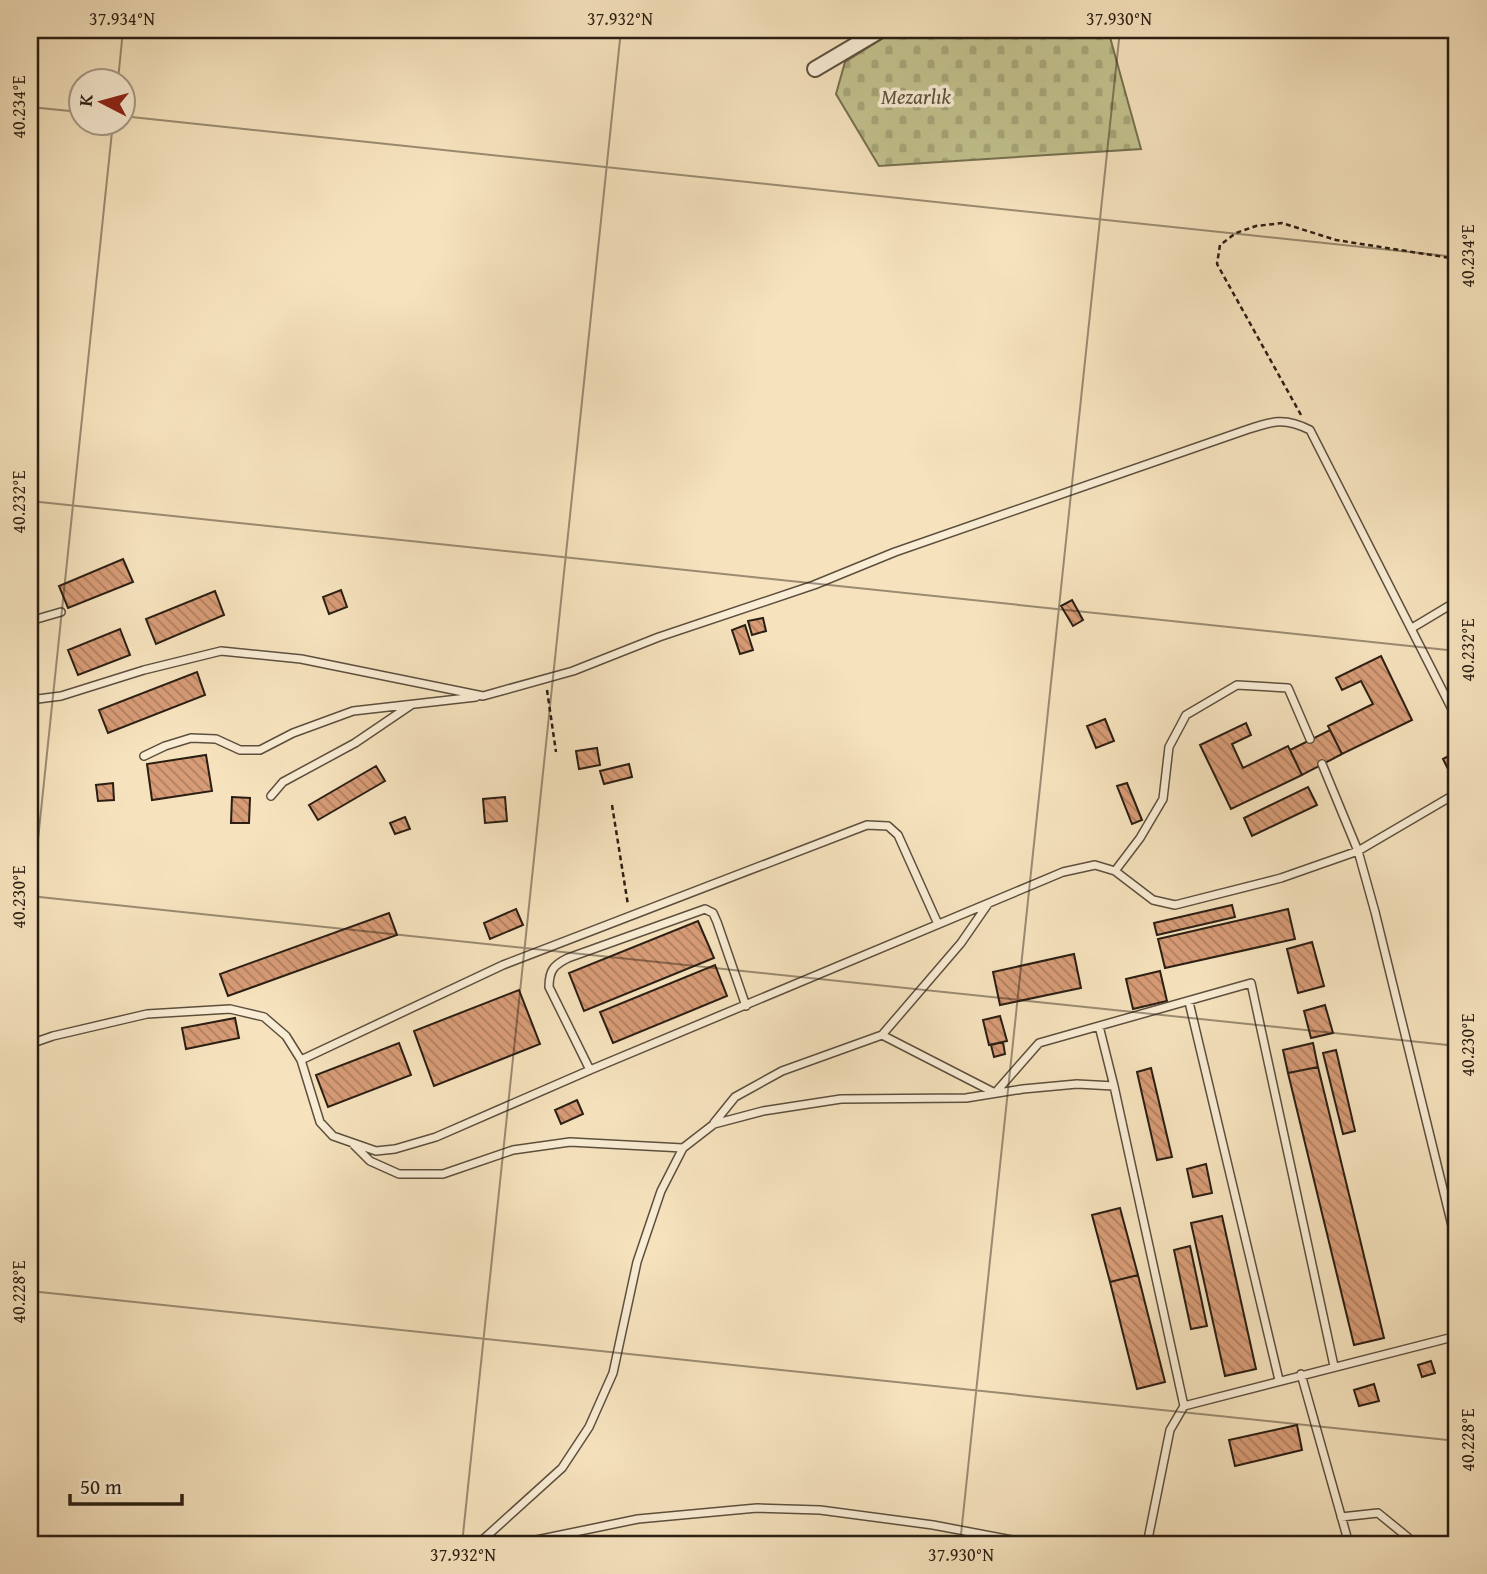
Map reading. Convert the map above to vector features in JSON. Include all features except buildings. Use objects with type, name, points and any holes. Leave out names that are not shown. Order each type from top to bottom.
[{"type":"street","points":[[815,69],[881,30]]},
{"type":"lane","points":[[144,756],[191,738],[216,739],[240,750],[260,750],[293,733],[354,711],[483,696],[545,680],[659,637],[814,585],[895,552],[1243,431],[1270,423],[1294,422],[1310,430],[1457,719]]},
{"type":"lane","points":[[1412,628],[1457,601]]},
{"type":"lane","points":[[30,621],[61,612]]},
{"type":"lane","points":[[30,700],[61,696],[144,670],[221,651],[301,659],[483,696]]},
{"type":"lane","points":[[1115,871],[1140,838],[1163,799],[1169,747],[1186,715],[1237,685],[1288,688],[1310,739]]},
{"type":"lane","points":[[271,796],[283,782],[355,743],[411,705]]},
{"type":"lane","points":[[1322,764],[1358,851],[1457,1245]]},
{"type":"lane","points":[[30,1044],[147,1014],[230,1009],[264,1017],[286,1036],[301,1060],[320,1122],[332,1136],[376,1151],[395,1149],[436,1137],[1063,872],[1095,865],[1115,871],[1153,900],[1175,905],[1281,878],[1358,851],[1457,793]]},
{"type":"lane","points":[[301,1060],[503,965],[867,825],[888,826],[898,835],[938,924]]},
{"type":"lane","points":[[478,1544],[562,1468],[589,1427],[612,1373],[637,1262],[661,1191],[683,1148],[714,1124],[735,1097],[782,1071],[882,1035],[961,943],[989,903]]},
{"type":"lane","points":[[590,1070],[549,987],[549,975],[554,965],[568,958],[705,909],[713,913],[717,922],[746,1006]]},
{"type":"lane","points":[[995,1093],[1039,1043],[1251,983],[1334,1366]]},
{"type":"lane","points":[[1189,1002],[1279,1380]]},
{"type":"lane","points":[[1099,1026],[1184,1406],[1170,1430],[1147,1544]]},
{"type":"lane","points":[[882,1035],[995,1093]]},
{"type":"lane","points":[[714,1124],[764,1111],[841,1099],[966,1098],[1077,1084],[1114,1086]]},
{"type":"lane","points":[[354,1144],[370,1161],[399,1174],[443,1174],[513,1150],[570,1142],[683,1148]]},
{"type":"lane","points":[[1184,1406],[1457,1336]]},
{"type":"lane","points":[[1301,1374],[1349,1544]]},
{"type":"lane","points":[[517,1544],[638,1519],[757,1508],[832,1511],[933,1525],[1034,1544]]},
{"type":"lane","points":[[1341,1517],[1378,1513],[1416,1544]]},
{"type":"path","points":[[1310,430],[1217,264],[1220,245],[1236,233],[1256,226],[1282,223],[1336,240],[1457,259]]},
{"type":"path","points":[[545,680],[556,752]]},
{"type":"path","points":[[612,805],[629,915]]},
{"type":"green space","name":"Mezarlık","points":[[896,30],[1108,30],[1141,149],[879,166],[836,94],[845,62]]}]
